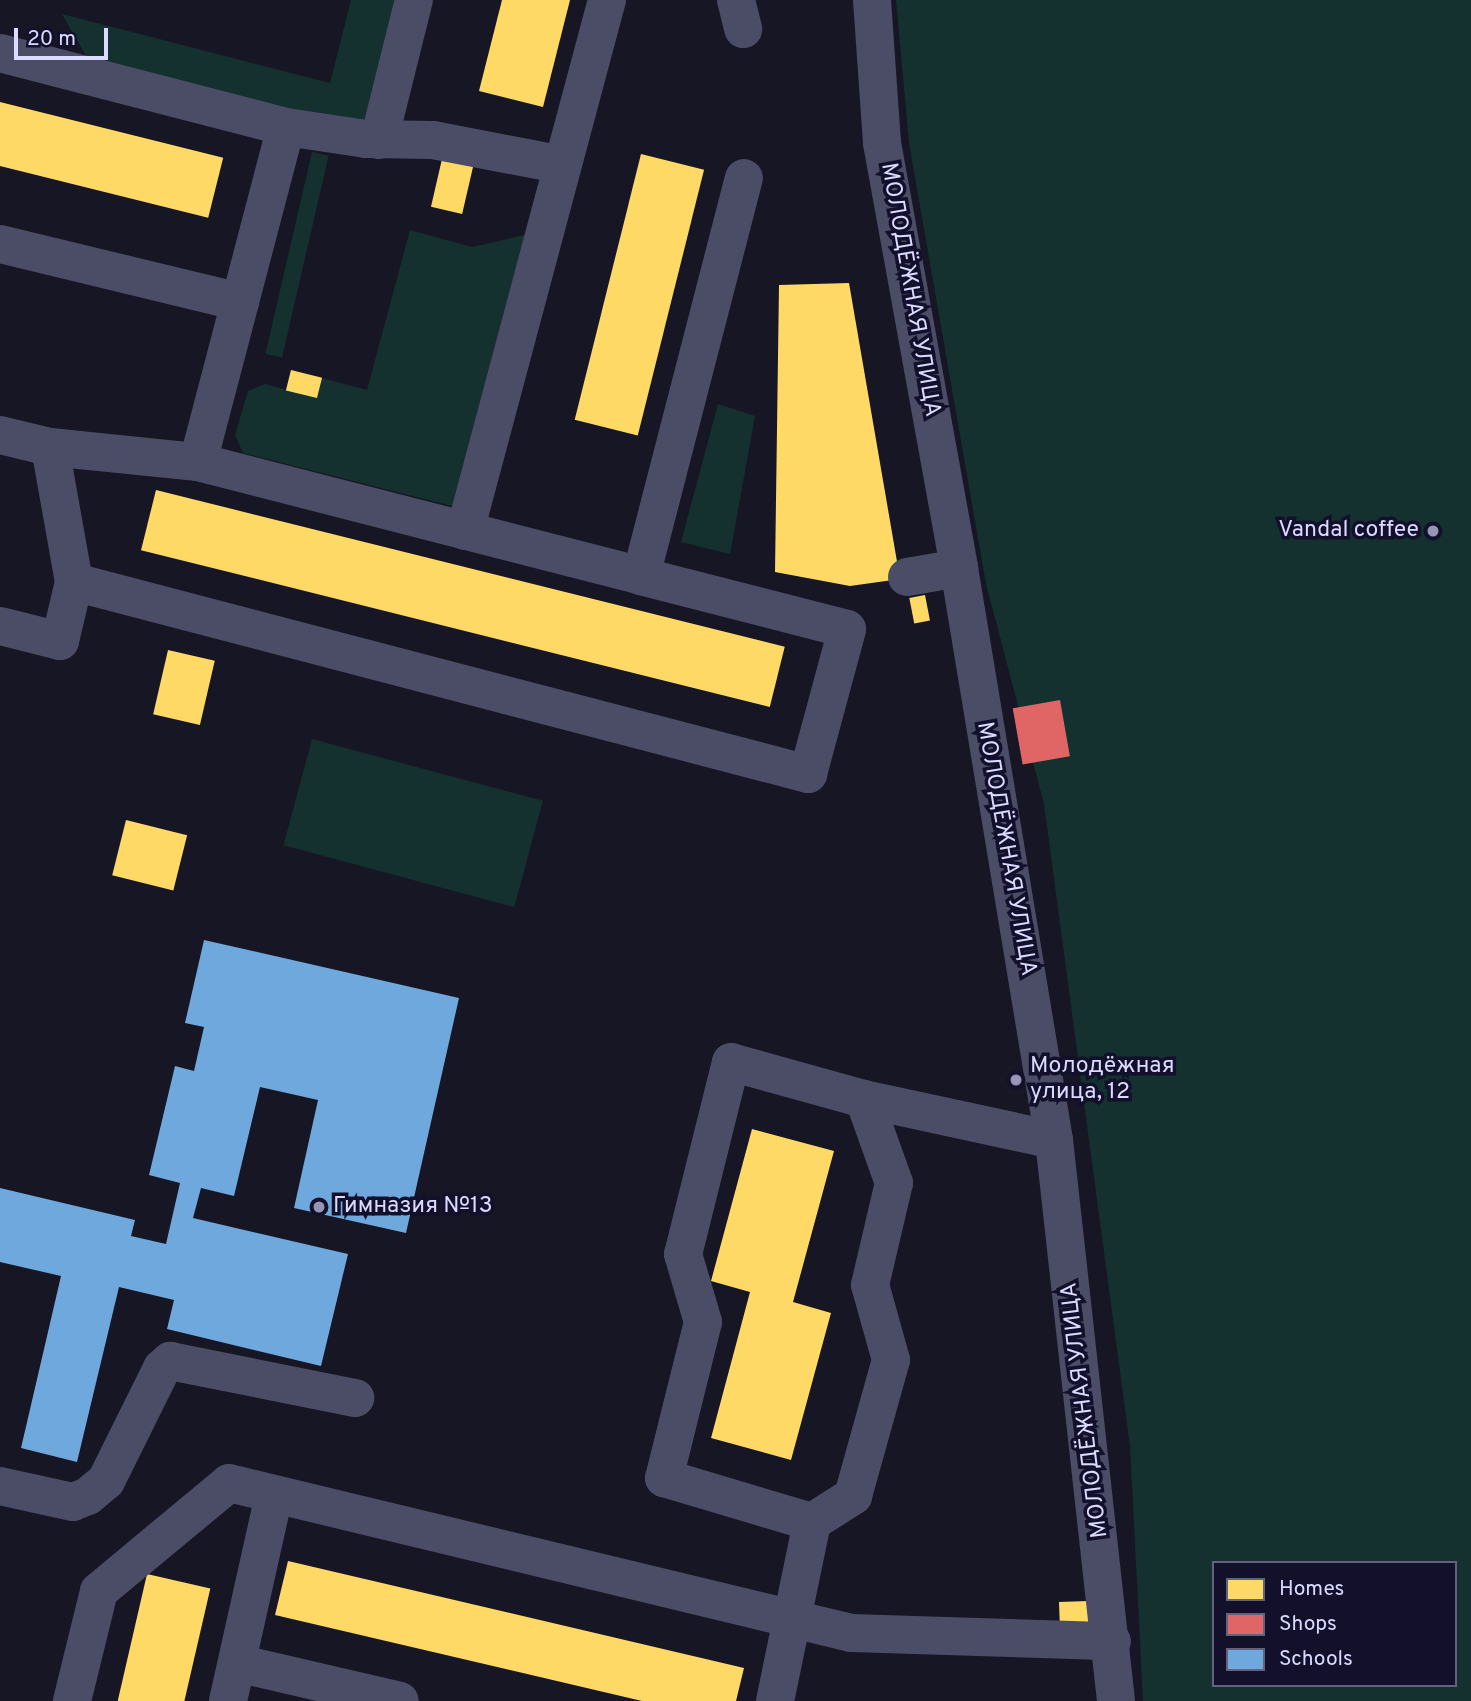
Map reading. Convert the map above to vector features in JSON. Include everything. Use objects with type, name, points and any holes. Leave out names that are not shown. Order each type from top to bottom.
[{"type":"street","points":[[379,140],[414,0]]},
{"type":"street","points":[[465,531],[607,0]]},
{"type":"street","name":"МОЛОДЁЖНАЯ УЛИЦА","points":[[872,0],[882,143],[959,568],[1055,1140],[1112,1641],[1116,1701]]},
{"type":"street","points":[[0,53],[286,127],[379,140],[433,140],[563,164]]},
{"type":"street","points":[[198,462],[286,127]]},
{"type":"street","points":[[641,576],[744,178]]},
{"type":"street","points":[[0,244],[240,302]]},
{"type":"street","points":[[0,435],[50,447],[198,462],[847,629],[808,774],[74,582]]},
{"type":"street","points":[[0,626],[60,641],[74,582],[50,447]]},
{"type":"street","points":[[907,577],[959,568]]},
{"type":"street","points":[[812,1522],[664,1478],[703,1322],[683,1254],[731,1062],[864,1099],[1055,1140]]},
{"type":"street","points":[[775,1701],[812,1522],[853,1496],[891,1360],[870,1284],[894,1183],[864,1099]]},
{"type":"street","points":[[0,1486],[73,1502],[88,1496],[106,1481],[162,1368],[170,1361],[355,1398]]},
{"type":"street","points":[[72,1701],[99,1591],[229,1483],[850,1633],[1112,1641]]},
{"type":"street","points":[[228,1701],[274,1496]]},
{"type":"street","points":[[237,1663],[400,1701]]},
{"type":"green space","points":[[351,0],[399,0],[365,134],[92,66],[62,14],[330,83]]},
{"type":"green space","points":[[896,0],[1471,0],[1471,1701],[1143,1701],[1130,1446],[1044,804],[986,584],[909,143]]},
{"type":"green space","points":[[312,152],[329,156],[282,358],[265,354]]},
{"type":"green space","points":[[410,230],[472,247],[525,235],[452,506],[243,453],[235,435],[248,391],[265,384],[317,398],[322,378],[367,390]]},
{"type":"green space","points":[[718,404],[755,416],[730,554],[681,542]]},
{"type":"green space","points":[[312,739],[543,801],[514,907],[284,845]]},
{"type":"building: Homes","points":[[502,0],[570,0],[543,107],[479,91]]},
{"type":"building: Homes","points":[[0,102],[223,158],[208,218],[0,166]]},
{"type":"building: Homes","points":[[641,154],[704,170],[638,436],[575,420]]},
{"type":"building: Homes","points":[[442,159],[473,166],[462,214],[431,207]]},
{"type":"building: Homes","points":[[849,283],[900,579],[850,586],[775,572],[779,285]]},
{"type":"building: Homes","points":[[291,370],[322,378],[317,398],[286,390]]},
{"type":"building: Homes","points":[[156,490],[785,647],[770,707],[141,550]]},
{"type":"building: Homes","points":[[925,595],[930,621],[914,624],[909,598]]},
{"type":"building: Homes","points":[[168,650],[215,661],[200,725],[153,714]]},
{"type":"building: Homes","points":[[126,820],[187,835],[173,891],[112,875]]},
{"type":"building: Homes","points":[[752,1129],[834,1151],[793,1302],[831,1313],[791,1460],[711,1438],[750,1292],[711,1281]]},
{"type":"building: Homes","points":[[288,1561],[744,1668],[736,1701],[642,1701],[275,1615]]},
{"type":"building: Homes","points":[[147,1574],[210,1589],[184,1701],[118,1701]]},
{"type":"building: Homes","points":[[1088,1601],[1089,1624],[1060,1625],[1059,1602]]},
{"type":"building: Shops","points":[[1060,700],[1070,756],[1023,764],[1013,708]]},
{"type":"building: Schools","points":[[204,940],[459,998],[406,1233],[294,1208],[318,1100],[260,1087],[234,1196],[201,1188],[193,1218],[348,1254],[321,1366],[167,1329],[174,1300],[119,1287],[77,1462],[21,1448],[61,1276],[0,1262],[0,1188],[135,1220],[131,1236],[166,1244],[180,1183],[149,1175],[175,1066],[194,1071],[204,1027],[185,1023]]},
{"type":"place","name":"Vandal coffee","points":[[1433,531]]},
{"type":"place","name":"Молодёжная улица, 12","points":[[1016,1080]]},
{"type":"place","name":"Гимназия №13","points":[[319,1207]]}]
